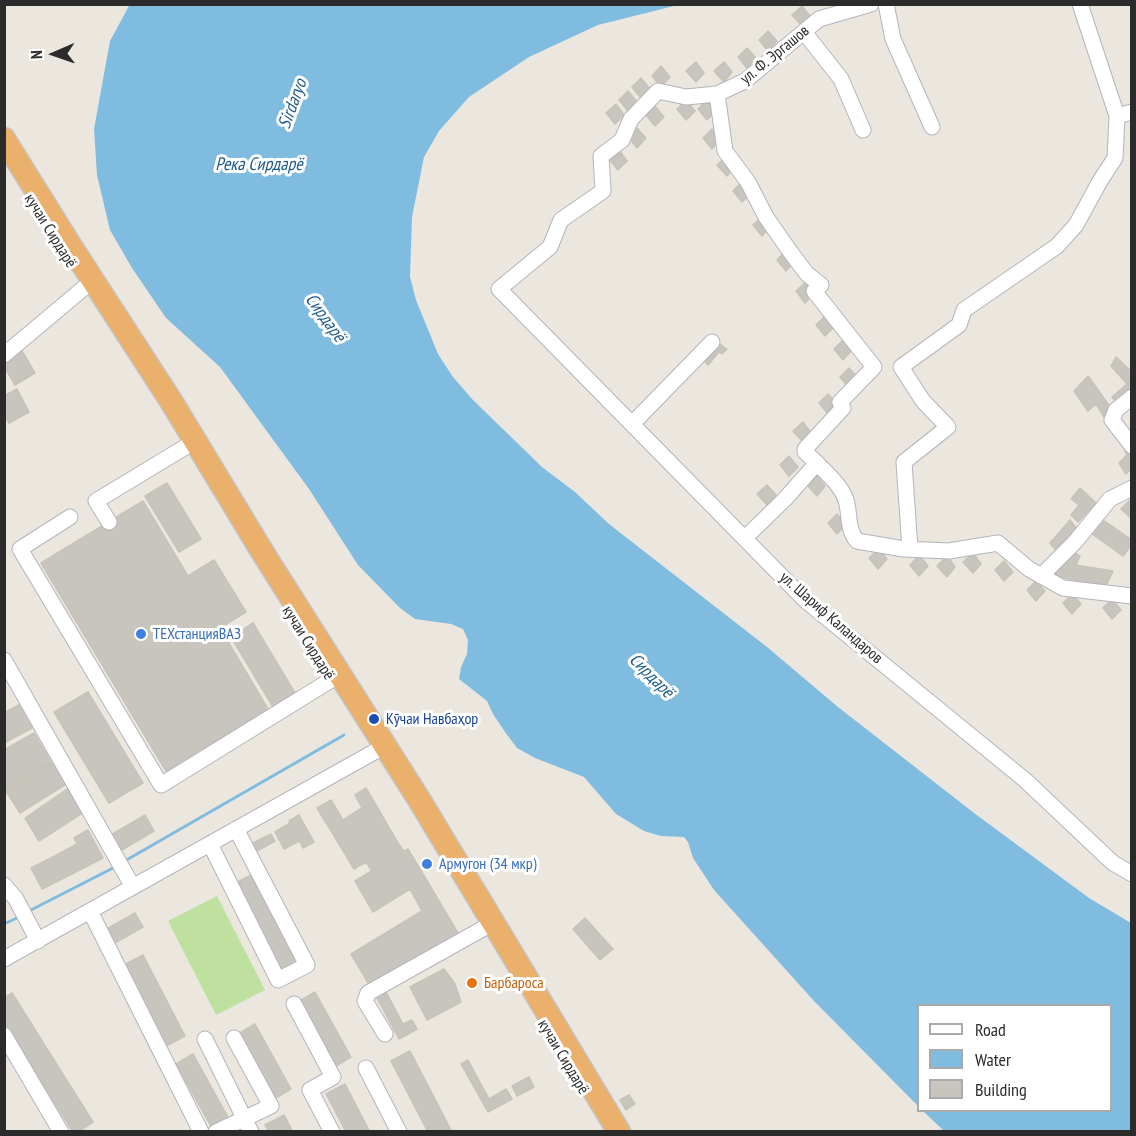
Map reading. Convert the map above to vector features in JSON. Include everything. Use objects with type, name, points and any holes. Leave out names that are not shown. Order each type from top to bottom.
[{"type":"highway","points":[[4,139],[89,283],[263,553],[379,748],[549,1013],[619,1131]]},
{"type":"highway","name":"кучаи Сирдарё","points":[[4,158],[89,283]]},
{"type":"highway","name":"кучаи Сирдарё","points":[[191,443],[250,551],[331,680],[379,748],[484,928],[607,1131]]},
{"type":"street","name":"ул. Ф. Эргашов","points":[[499,289],[550,247],[561,220],[603,191],[601,156],[622,140],[631,119],[658,91],[686,97],[717,94],[745,81],[819,19],[871,4]]},
{"type":"street","points":[[886,4],[893,39],[932,127]]},
{"type":"street","points":[[910,549],[904,462],[948,427],[923,401],[902,367],[959,325],[964,310],[1057,246],[1076,225],[1115,158],[1124,114],[1080,4]]},
{"type":"street","points":[[804,32],[841,79],[863,130]]},
{"type":"street","points":[[717,94],[725,151],[748,182],[766,217],[789,250],[807,274],[820,285],[814,291],[874,367],[840,402],[843,408],[805,449],[805,452],[841,490],[846,501],[852,536],[857,541],[910,549],[949,551],[998,543],[1029,569],[1063,588],[1131,596]]},
{"type":"street","points":[[8,348],[89,283]]},
{"type":"street","name":"ул. Шариф Каландаров","points":[[499,289],[806,601],[1025,780],[1113,863],[1131,874]]},
{"type":"street","points":[[632,424],[712,342]]},
{"type":"street","points":[[1131,397],[1116,410],[1112,420],[1131,446]]},
{"type":"street","points":[[109,522],[96,501],[191,443]]},
{"type":"street","points":[[745,538],[785,499],[817,463]]},
{"type":"street","points":[[1041,576],[1076,542],[1110,499],[1131,488]]},
{"type":"street","points":[[70,517],[20,549],[161,785],[331,680]]},
{"type":"street","points":[[4,660],[133,887]]},
{"type":"street","points":[[4,959],[379,748]]},
{"type":"street","points":[[210,844],[278,980],[307,965],[236,829]]},
{"type":"street","points":[[4,885],[10,902],[38,941]]},
{"type":"street","points":[[90,911],[198,1125]]},
{"type":"street","points":[[385,1034],[365,1001],[368,993],[484,928]]},
{"type":"street","points":[[294,1004],[333,1077],[310,1090],[332,1131]]},
{"type":"street","points":[[4,1035],[61,1131]]},
{"type":"street","points":[[216,1131],[247,1125],[271,1106],[234,1038]]},
{"type":"street","points":[[205,1039],[247,1125]]},
{"type":"street","points":[[366,1068],[399,1131]]},
{"type":"green space","points":[[217,896],[265,990],[216,1015],[168,921]]},
{"type":"water","name":"Река Сирдарё","points":[[130,4],[678,5],[598,25],[529,57],[469,97],[439,131],[424,157],[412,217],[410,277],[416,300],[438,354],[453,377],[473,400],[542,467],[575,492],[609,524],[974,813],[1089,898],[1131,923],[1131,1131],[944,1131],[924,1112],[1112,1112],[1112,1004],[917,1004],[917,1105],[814,1001],[714,890],[693,858],[684,837],[661,836],[644,831],[616,814],[584,777],[535,758],[517,748],[493,714],[487,701],[459,679],[467,654],[468,640],[463,629],[451,624],[415,619],[400,608],[358,565],[309,489],[220,367],[166,318],[132,268],[110,230],[97,175],[94,129],[110,41]]},
{"type":"building","points":[[802,6],[810,16],[802,26],[792,15]]},
{"type":"building","points":[[768,31],[777,41],[768,51],[759,40]]},
{"type":"building","points":[[747,48],[756,58],[747,68],[738,57]]},
{"type":"building","points":[[696,62],[704,73],[696,82],[686,71]]},
{"type":"building","points":[[724,62],[732,72],[724,82],[714,71]]},
{"type":"building","points":[[661,66],[670,77],[661,87],[652,76]]},
{"type":"building","points":[[641,78],[650,89],[641,98],[632,87]]},
{"type":"building","points":[[628,91],[637,102],[628,111],[619,100]]},
{"type":"building","points":[[686,100],[695,111],[686,120],[677,109]]},
{"type":"building","points":[[707,100],[716,111],[707,120],[698,109]]},
{"type":"building","points":[[616,104],[624,115],[615,124],[606,113]]},
{"type":"building","points":[[655,106],[664,117],[655,126],[646,115]]},
{"type":"building","points":[[637,128],[646,138],[637,148],[628,137]]},
{"type":"building","points":[[712,129],[721,139],[712,149],[703,138]]},
{"type":"building","points":[[619,150],[627,161],[618,170],[609,159]]},
{"type":"building","points":[[727,156],[735,166],[727,176],[717,165]]},
{"type":"building","points":[[742,182],[751,193],[742,202],[733,191]]},
{"type":"building","points":[[763,216],[771,226],[762,236],[753,225]]},
{"type":"building","points":[[786,250],[795,261],[786,271],[777,260]]},
{"type":"building","points":[[806,282],[814,293],[805,303],[796,291]]},
{"type":"building","points":[[825,316],[834,327],[825,336],[816,325]]},
{"type":"building","points":[[843,340],[852,350],[843,360],[834,349]]},
{"type":"building","points":[[717,342],[727,349],[722,354],[719,352],[708,365],[703,359]]},
{"type":"building","points":[[22,351],[35,373],[15,385],[4,366],[4,361]]},
{"type":"building","points":[[1116,357],[1132,372],[1132,390],[1116,402],[1112,397],[1127,384],[1111,366]]},
{"type":"building","points":[[849,368],[858,378],[849,388],[840,377]]},
{"type":"building","points":[[1088,376],[1111,408],[1104,417],[1096,404],[1088,411],[1074,391]]},
{"type":"building","points":[[17,389],[29,412],[9,423],[4,415],[4,396]]},
{"type":"building","points":[[828,394],[837,404],[828,414],[819,403]]},
{"type":"building","points":[[803,422],[811,433],[803,442],[793,431]]},
{"type":"building","points":[[1129,447],[1132,450],[1132,468],[1126,474],[1119,463],[1127,455],[1125,451]]},
{"type":"building","points":[[789,456],[798,467],[789,476],[780,465]]},
{"type":"building","points":[[817,476],[825,486],[817,496],[807,485]]},
{"type":"building","points":[[167,483],[201,539],[179,552],[145,496]]},
{"type":"building","points":[[767,485],[776,495],[767,505],[757,494]]},
{"type":"building","points":[[1080,488],[1096,503],[1078,522],[1071,515],[1079,505],[1071,499]]},
{"type":"building","points":[[1132,498],[1132,519],[1121,509]]},
{"type":"building","name":"ТЕХстанцияВАЗ","points":[[143,501],[188,576],[170,587],[202,639],[220,628],[268,709],[166,771],[41,563]]},
{"type":"building","points":[[837,514],[846,525],[837,534],[828,523]]},
{"type":"building","points":[[1070,520],[1078,530],[1058,553],[1050,543]]},
{"type":"building","points":[[1103,520],[1132,540],[1132,544],[1123,556],[1092,534]]},
{"type":"building","points":[[879,549],[887,559],[878,569],[869,558]]},
{"type":"building","points":[[1070,551],[1080,556],[1076,565],[1113,571],[1106,586],[1054,576]]},
{"type":"building","points":[[973,553],[981,564],[973,573],[963,562]]},
{"type":"building","points":[[919,555],[928,566],[919,576],[910,565]]},
{"type":"building","points":[[947,556],[955,567],[947,577],[937,566]]},
{"type":"building","points":[[214,560],[246,612],[202,639],[170,587]]},
{"type":"building","points":[[1004,561],[1013,572],[1004,581],[995,570]]},
{"type":"building","points":[[1036,581],[1045,591],[1036,601],[1027,590]]},
{"type":"building","points":[[1072,594],[1081,604],[1072,614],[1063,603]]},
{"type":"building","points":[[1112,599],[1121,610],[1112,619],[1103,608]]},
{"type":"building","points":[[253,623],[295,693],[273,707],[231,637]]},
{"type":"building","points":[[88,692],[143,783],[109,803],[54,712]]},
{"type":"building","points":[[19,705],[32,728],[4,743],[4,713]]},
{"type":"building","points":[[34,733],[51,762],[4,790],[4,750]]},
{"type":"building","points":[[54,762],[66,784],[20,813],[6,791]]},
{"type":"building","points":[[70,787],[84,812],[39,841],[25,818]]},
{"type":"building","points":[[366,788],[380,812],[336,839],[317,808],[331,800],[343,820],[362,808],[355,795]]},
{"type":"building","points":[[380,812],[398,843],[354,869],[336,839]]},
{"type":"building","points":[[145,815],[154,831],[120,851],[111,835]]},
{"type":"building","points":[[299,815],[314,842],[303,848],[289,821]]},
{"type":"building","points":[[290,823],[299,841],[284,849],[275,832]]},
{"type":"building","points":[[88,830],[103,858],[64,878],[53,857],[77,844],[74,838]]},
{"type":"building","points":[[271,834],[275,841],[255,852],[251,844]]},
{"type":"building","points":[[398,843],[404,851],[372,871],[366,862]]},
{"type":"building","points":[[408,849],[426,879],[373,912],[355,881]]},
{"type":"building","points":[[53,857],[64,878],[42,889],[31,868]]},
{"type":"building","points":[[253,874],[299,961],[279,971],[234,884]]},
{"type":"building","points":[[426,879],[458,933],[370,986],[351,954],[422,911],[410,889]]},
{"type":"building","points":[[135,913],[143,927],[113,944],[105,930]]},
{"type":"building","points":[[585,918],[613,949],[600,960],[573,929]]},
{"type":"building","points":[[143,955],[185,1036],[166,1046],[124,965]]},
{"type":"building","points":[[444,969],[455,984],[461,1002],[427,1020],[410,987]]},
{"type":"building","points":[[315,992],[351,1057],[334,1067],[298,1002]]},
{"type":"building","points":[[386,992],[403,1024],[412,1020],[417,1029],[399,1039],[377,998]]},
{"type":"building","points":[[12,993],[93,1122],[79,1132],[73,1132],[4,1022],[4,998]]},
{"type":"building","points":[[255,1024],[291,1089],[274,1099],[238,1034]]},
{"type":"building","points":[[410,1051],[452,1132],[428,1132],[391,1061]]},
{"type":"building","points":[[193,1054],[229,1119],[212,1128],[176,1064]]},
{"type":"building","points":[[468,1060],[489,1099],[506,1089],[512,1099],[488,1112],[461,1064]]},
{"type":"building","points":[[529,1077],[534,1087],[517,1096],[512,1086]]},
{"type":"building","points":[[345,1084],[370,1132],[346,1132],[326,1094]]},
{"type":"building","points":[[629,1095],[635,1104],[626,1110],[620,1100]]},
{"type":"building","points":[[284,1115],[293,1132],[269,1132],[265,1125]]},
{"type":"waterway","points":[[123,862],[344,735]]},
{"type":"waterway","points":[[27,912],[115,867]]},
{"type":"waterway","points":[[4,924],[19,917]]},
{"type":"place","name":"ТЕХстанцияВАЗ","points":[[141,634]]},
{"type":"place","name":"Кӯчаи Навбаҳор","points":[[374,719]]},
{"type":"place","name":"Армугон (34 мкр)","points":[[427,864]]},
{"type":"place","name":"Барбароса","points":[[472,983]]},
{"type":"water label","name":"Sirdaryo","points":[[293,104]]},
{"type":"water label","name":"Сирдарё","points":[[325,318]]},
{"type":"water label","name":"Сирдарё","points":[[651,676]]}]
